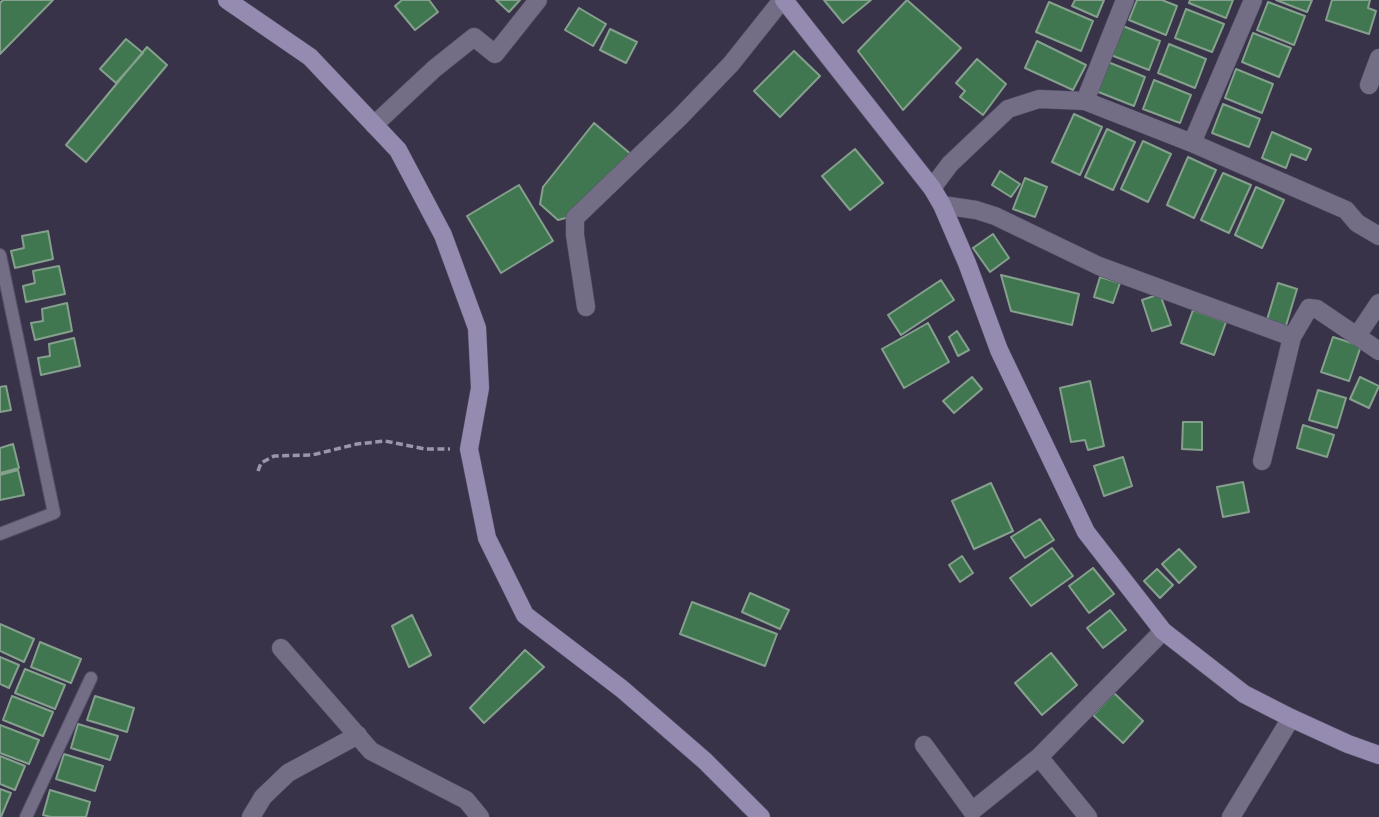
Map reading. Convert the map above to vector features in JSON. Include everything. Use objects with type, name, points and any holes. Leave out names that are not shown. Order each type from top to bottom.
[{"type":"street","points":[[227,0],[310,57],[398,150],[443,235],[477,328],[480,388],[469,449],[487,538],[525,615],[622,689],[705,761],[761,817]]},
{"type":"street","points":[[374,125],[434,69],[474,37],[495,54],[538,0]]},
{"type":"street","points":[[586,307],[575,236],[575,218],[731,64],[783,0],[932,188],[967,263],[999,350],[1086,532],[1163,631],[1244,694],[1291,719],[1379,755]]},
{"type":"street","points":[[1085,102],[1125,0]]},
{"type":"street","points":[[1192,143],[1252,0]]},
{"type":"street","points":[[1369,85],[1379,58]]},
{"type":"street","points":[[932,188],[950,164],[1008,109],[1039,99],[1085,102],[1192,143],[1346,210],[1357,223],[1379,236]]},
{"type":"street","points":[[942,205],[995,216],[1099,267],[1292,337]]},
{"type":"street","points":[[1356,336],[1379,303]]},
{"type":"street","points":[[1262,461],[1292,337],[1309,308],[1317,309],[1379,351]]},
{"type":"street","points":[[924,746],[972,811],[1039,757],[1163,631]]},
{"type":"street","points":[[281,648],[371,751],[466,800],[480,817]]},
{"type":"street","points":[[1231,817],[1291,719]]},
{"type":"street","points":[[251,817],[263,797],[288,773],[358,735]]},
{"type":"street","points":[[1039,757],[1088,817]]},
{"type":"lane","points":[[0,255],[54,513],[0,534]]},
{"type":"lane","points":[[26,817],[90,678]]},
{"type":"path","points":[[258,471],[261,463],[274,456],[312,455],[357,444],[386,441],[425,450],[469,449]]},
{"type":"building","points":[[3,0],[53,0],[0,54],[0,3]]},
{"type":"building","points":[[402,0],[429,0],[438,12],[415,30],[395,6]]},
{"type":"building","points":[[496,0],[520,0],[509,12]]},
{"type":"building","points":[[824,0],[871,0],[843,23]]},
{"type":"building","points":[[907,0],[961,48],[903,110],[858,51]]},
{"type":"building","points":[[1075,0],[1104,0],[1097,17],[1072,6]]},
{"type":"building","points":[[1137,0],[1162,0],[1177,6],[1166,35],[1129,20]]},
{"type":"building","points":[[1190,0],[1233,0],[1226,18],[1189,3]]},
{"type":"building","points":[[1276,0],[1312,0],[1307,12]]},
{"type":"building","points":[[1332,0],[1370,0],[1368,8],[1376,11],[1369,34],[1326,20]]},
{"type":"building","points":[[1049,2],[1093,21],[1081,51],[1036,32]]},
{"type":"building","points":[[1268,2],[1305,16],[1294,45],[1257,30]]},
{"type":"building","points":[[579,8],[606,24],[593,46],[565,30]]},
{"type":"building","points":[[1186,9],[1224,24],[1212,52],[1175,38]]},
{"type":"building","points":[[1123,26],[1160,41],[1149,70],[1111,55]]},
{"type":"building","points":[[610,29],[637,42],[626,63],[600,50]]},
{"type":"building","points":[[1253,33],[1291,48],[1279,77],[1242,62]]},
{"type":"building","points":[[126,39],[143,53],[116,83],[100,69]]},
{"type":"building","points":[[1037,41],[1086,65],[1073,90],[1025,68]]},
{"type":"building","points":[[1169,44],[1206,59],[1195,88],[1158,73]]},
{"type":"building","points":[[147,47],[167,65],[86,162],[66,145]]},
{"type":"building","points":[[794,51],[820,76],[780,117],[754,91]]},
{"type":"building","points":[[977,59],[1006,84],[983,115],[960,97],[965,91],[956,83]]},
{"type":"building","points":[[1108,62],[1145,77],[1134,106],[1096,91]]},
{"type":"building","points":[[1236,69],[1273,84],[1262,113],[1225,98]]},
{"type":"building","points":[[1154,80],[1191,95],[1180,123],[1143,109]]},
{"type":"building","points":[[1223,104],[1260,119],[1249,147],[1212,133]]},
{"type":"building","points":[[1074,114],[1102,127],[1080,175],[1052,162]]},
{"type":"building","points":[[594,123],[632,155],[573,216],[558,220],[540,204],[543,187]]},
{"type":"building","points":[[1107,129],[1135,142],[1113,190],[1085,177]]},
{"type":"building","points":[[1272,132],[1311,149],[1306,160],[1291,154],[1286,168],[1262,158]]},
{"type":"building","points":[[1143,141],[1171,154],[1148,202],[1121,189]]},
{"type":"building","points":[[855,149],[883,183],[850,210],[822,176]]},
{"type":"building","points":[[1188,157],[1216,170],[1194,218],[1167,205]]},
{"type":"building","points":[[1000,171],[1020,184],[1011,197],[992,185]]},
{"type":"building","points":[[1223,173],[1251,185],[1229,233],[1201,220]]},
{"type":"building","points":[[1025,178],[1047,187],[1035,217],[1013,209]]},
{"type":"building","points":[[519,185],[553,241],[501,273],[467,216]]},
{"type":"building","points":[[1256,187],[1284,200],[1262,248],[1235,235]]},
{"type":"building","points":[[48,231],[53,259],[15,268],[11,251],[24,248],[22,236]]},
{"type":"building","points":[[993,234],[1009,258],[990,272],[973,248]]},
{"type":"building","points":[[59,266],[65,294],[26,302],[23,286],[35,283],[33,271]]},
{"type":"building","points":[[1001,275],[1079,294],[1072,325],[1011,311]]},
{"type":"building","points":[[1100,277],[1120,283],[1113,303],[1094,297]]},
{"type":"building","points":[[941,280],[954,300],[901,335],[888,315]]},
{"type":"building","points":[[1278,283],[1297,289],[1285,329],[1266,323]]},
{"type":"building","points":[[1160,294],[1171,325],[1152,331],[1142,300]]},
{"type":"building","points":[[67,303],[72,331],[35,340],[31,323],[43,321],[42,309]]},
{"type":"building","points":[[1193,310],[1226,322],[1214,355],[1181,343]]},
{"type":"building","points":[[928,323],[949,362],[904,388],[882,349]]},
{"type":"building","points":[[957,331],[969,350],[958,356],[949,337]]},
{"type":"building","points":[[1333,337],[1361,346],[1349,381],[1321,372]]},
{"type":"building","points":[[74,338],[80,366],[41,375],[38,358],[50,356],[49,344]]},
{"type":"building","points":[[972,377],[982,389],[954,413],[943,401]]},
{"type":"building","points":[[1360,377],[1379,386],[1369,408],[1350,399]]},
{"type":"building","points":[[1090,381],[1104,446],[1088,450],[1085,440],[1071,442],[1060,388]]},
{"type":"building","points":[[6,386],[11,410],[0,412],[0,387]]},
{"type":"building","points":[[1318,390],[1346,398],[1337,428],[1309,420]]},
{"type":"building","points":[[1183,422],[1202,422],[1202,450],[1182,449]]},
{"type":"building","points":[[1303,425],[1334,435],[1327,457],[1297,448]]},
{"type":"building","points":[[13,444],[19,468],[0,473],[0,448]]},
{"type":"building","points":[[1123,457],[1132,486],[1104,496],[1094,466]]},
{"type":"building","points":[[18,470],[24,495],[0,500],[0,475]]},
{"type":"building","points":[[1243,482],[1249,512],[1223,517],[1217,487]]},
{"type":"building","points":[[991,483],[1013,531],[974,549],[952,501]]},
{"type":"building","points":[[1040,519],[1054,540],[1025,558],[1011,537]]},
{"type":"building","points":[[1052,548],[1073,576],[1031,606],[1010,578]]},
{"type":"building","points":[[1179,549],[1196,567],[1179,583],[1162,564]]},
{"type":"building","points":[[962,556],[973,573],[960,582],[949,565]]},
{"type":"building","points":[[1093,568],[1114,594],[1089,613],[1069,586]]},
{"type":"building","points":[[1157,569],[1173,585],[1160,598],[1144,581]]},
{"type":"building","points":[[750,593],[789,610],[780,629],[742,612]]},
{"type":"building","points":[[692,602],[777,634],[765,666],[680,634]]},
{"type":"building","points":[[1110,610],[1126,630],[1103,648],[1087,628]]},
{"type":"building","points":[[412,615],[431,655],[409,667],[392,626]]},
{"type":"building","points":[[0,624],[34,639],[24,662],[0,651]]},
{"type":"building","points":[[40,642],[81,659],[71,683],[31,667]]},
{"type":"building","points":[[525,650],[544,667],[484,723],[470,708]]},
{"type":"building","points":[[1051,653],[1077,685],[1042,715],[1015,683]]},
{"type":"building","points":[[0,657],[19,665],[9,688],[0,684]]},
{"type":"building","points":[[25,669],[65,685],[55,709],[15,693]]},
{"type":"building","points":[[1114,693],[1143,721],[1123,743],[1093,715]]},
{"type":"building","points":[[12,696],[53,712],[43,736],[3,720]]},
{"type":"building","points":[[95,696],[134,708],[127,732],[87,720]]},
{"type":"building","points":[[78,724],[118,736],[110,760],[71,748]]},
{"type":"building","points":[[0,725],[39,740],[29,764],[0,753]]},
{"type":"building","points":[[64,754],[103,766],[95,791],[56,779]]},
{"type":"building","points":[[0,756],[25,766],[15,790],[0,784]]},
{"type":"building","points":[[0,789],[11,793],[1,817],[0,817]]},
{"type":"building","points":[[50,790],[90,802],[86,817],[43,815]]}]
